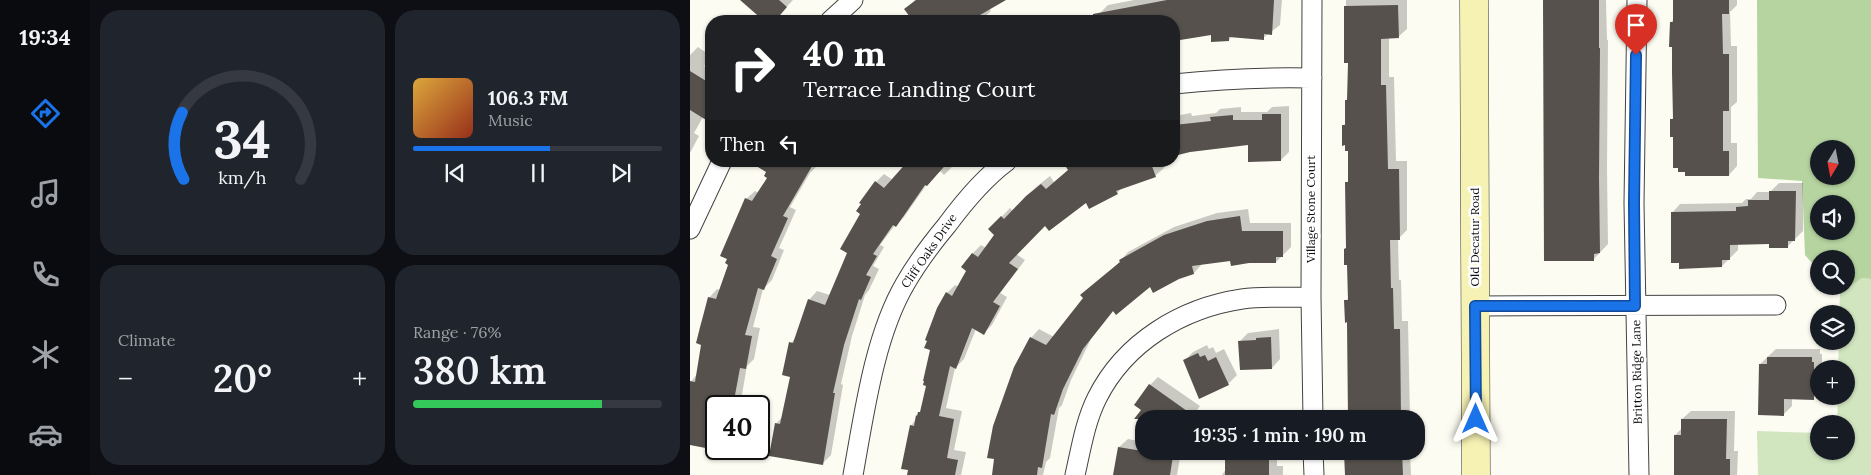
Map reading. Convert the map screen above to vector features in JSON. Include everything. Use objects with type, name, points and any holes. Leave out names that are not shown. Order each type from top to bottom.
[{"type":"street","points":[[837,15],[853,0]]},
{"type":"street","name":"Village Stone Court","points":[[1312,0],[1311,297],[1313,410]]},
{"type":"street","name":"Old Decatur Road","points":[[1474,0],[1476,475]]},
{"type":"street","name":"Britton Ridge Lane","points":[[1637,0],[1634,203],[1639,475]]},
{"type":"street","points":[[1180,83],[1259,76],[1312,78]]},
{"type":"street","points":[[690,229],[719,167]]},
{"type":"street","name":"Cliff Oaks Drive","points":[[853,475],[871,380],[884,332],[904,285],[962,204],[1000,167]]},
{"type":"street","points":[[1075,475],[1083,438],[1097,398],[1119,364],[1144,339],[1174,321],[1208,306],[1244,299],[1311,297]]},
{"type":"street","points":[[1475,306],[1776,304]]},
{"type":"street","points":[[1313,460],[1314,475]]},
{"type":"green space","points":[[1757,0],[1871,0],[1871,279],[1862,278],[1855,283],[1855,250],[1810,250],[1810,261],[1805,255],[1802,181],[1758,178]]},
{"type":"green space","points":[[1862,278],[1871,279],[1871,475],[1758,475],[1757,431],[1810,433],[1810,460],[1855,460],[1855,415],[1837,415],[1838,405],[1855,405],[1855,360],[1838,360],[1839,350],[1855,350],[1855,305],[1839,305],[1840,295],[1855,295],[1855,283]]},
{"type":"building","points":[[740,0],[779,0],[787,7],[780,15],[757,15]]},
{"type":"building","points":[[916,0],[1006,0],[980,15],[908,15],[904,9]]},
{"type":"building","points":[[1167,0],[1274,0],[1272,35],[1264,34],[1264,40],[1229,37],[1229,41],[1211,42],[1211,35],[1180,40],[1180,15],[1093,14]]},
{"type":"building","points":[[1543,0],[1599,0],[1600,253],[1594,254],[1594,261],[1544,261]]},
{"type":"building","points":[[1673,0],[1729,0],[1729,14],[1722,14],[1723,54],[1729,54],[1729,111],[1723,111],[1723,151],[1729,151],[1729,176],[1685,176],[1685,172],[1678,172],[1678,168],[1673,168],[1673,137],[1670,137],[1670,119],[1673,119],[1672,47],[1669,47],[1670,22],[1673,22]]},
{"type":"building","points":[[1398,5],[1399,38],[1381,39],[1381,85],[1386,85],[1388,169],[1399,169],[1400,240],[1390,240],[1394,329],[1400,329],[1401,410],[1348,410],[1347,322],[1345,323],[1344,300],[1348,300],[1347,265],[1344,265],[1344,249],[1346,248],[1345,182],[1348,182],[1348,151],[1345,151],[1345,145],[1342,146],[1342,125],[1345,125],[1348,63],[1344,63],[1344,6]]},
{"type":"building","points":[[690,71],[705,80],[705,119],[690,110]]},
{"type":"building","points":[[1262,114],[1281,114],[1281,161],[1248,162],[1248,145],[1180,154],[1180,124],[1211,121],[1210,117],[1233,115],[1233,120],[1262,120]]},
{"type":"building","points":[[758,167],[812,167],[783,216],[788,218],[771,256],[777,259],[764,290],[758,288],[745,335],[752,336],[746,369],[740,368],[735,395],[705,395],[705,448],[690,445],[690,381],[695,382],[701,345],[696,343],[708,297],[716,299],[728,265],[725,263],[727,259],[720,256],[745,198],[752,201],[767,178],[764,176],[766,172]]},
{"type":"building","points":[[903,167],[944,167],[927,186],[925,185],[896,227],[893,225],[873,254],[877,256],[866,275],[871,277],[861,300],[859,299],[844,345],[833,393],[835,393],[823,465],[770,456],[775,423],[780,424],[790,377],[782,375],[789,342],[793,343],[808,299],[825,305],[847,253],[840,249],[860,214],[856,211],[861,204],[859,203],[875,181],[884,188]]},
{"type":"building","points":[[1066,167],[1152,167],[1156,177],[1116,191],[1118,194],[1089,209],[1086,203],[1049,231],[1045,226],[1009,263],[1018,269],[993,302],[1000,306],[984,335],[972,328],[956,369],[950,366],[939,416],[954,419],[947,458],[958,460],[955,475],[907,475],[908,470],[901,469],[910,425],[914,426],[916,415],[920,412],[926,386],[923,385],[923,381],[930,350],[924,348],[927,341],[925,340],[937,308],[946,292],[952,296],[966,271],[961,267],[972,253],[978,257],[994,235],[988,229],[1001,216],[1004,219],[1026,196],[1041,184],[1046,189],[1068,170]]},
{"type":"building","points":[[1769,191],[1796,191],[1795,241],[1788,241],[1788,248],[1769,248],[1769,244],[1730,245],[1730,260],[1722,260],[1722,267],[1679,269],[1679,263],[1671,263],[1671,212],[1736,211],[1736,207],[1748,206],[1748,200],[1769,200]]},
{"type":"building","points":[[1240,216],[1242,231],[1283,231],[1283,257],[1276,257],[1276,263],[1249,263],[1231,266],[1230,261],[1192,266],[1194,274],[1179,279],[1153,293],[1150,287],[1116,315],[1113,311],[1083,349],[1063,389],[1054,415],[1051,414],[1042,468],[1038,467],[1037,475],[992,475],[994,459],[987,458],[993,426],[1014,367],[1030,337],[1046,345],[1083,298],[1080,295],[1120,262],[1119,260],[1164,235],[1207,221]]},
{"type":"building","points":[[1271,337],[1272,369],[1240,370],[1238,341]]},
{"type":"building","points":[[1198,353],[1200,357],[1205,355],[1208,361],[1216,357],[1229,385],[1199,399],[1183,360]]},
{"type":"building","points":[[1767,357],[1812,357],[1812,360],[1810,360],[1810,400],[1784,399],[1784,416],[1758,415],[1759,364],[1767,364]]},
{"type":"building","points":[[1149,384],[1185,410],[1141,410],[1134,405]]},
{"type":"building","points":[[1681,419],[1727,419],[1726,459],[1730,459],[1730,475],[1674,475],[1674,435],[1681,435]]},
{"type":"building","points":[[1118,447],[1135,450],[1135,460],[1172,460],[1170,475],[1113,475]]},
{"type":"building","points":[[1225,460],[1269,460],[1269,475],[1225,475]]},
{"type":"building","points":[[1344,460],[1402,460],[1403,475],[1345,475]]},
{"type":"route","points":[[1476,419],[1475,306],[1635,306],[1636,55]]}]
